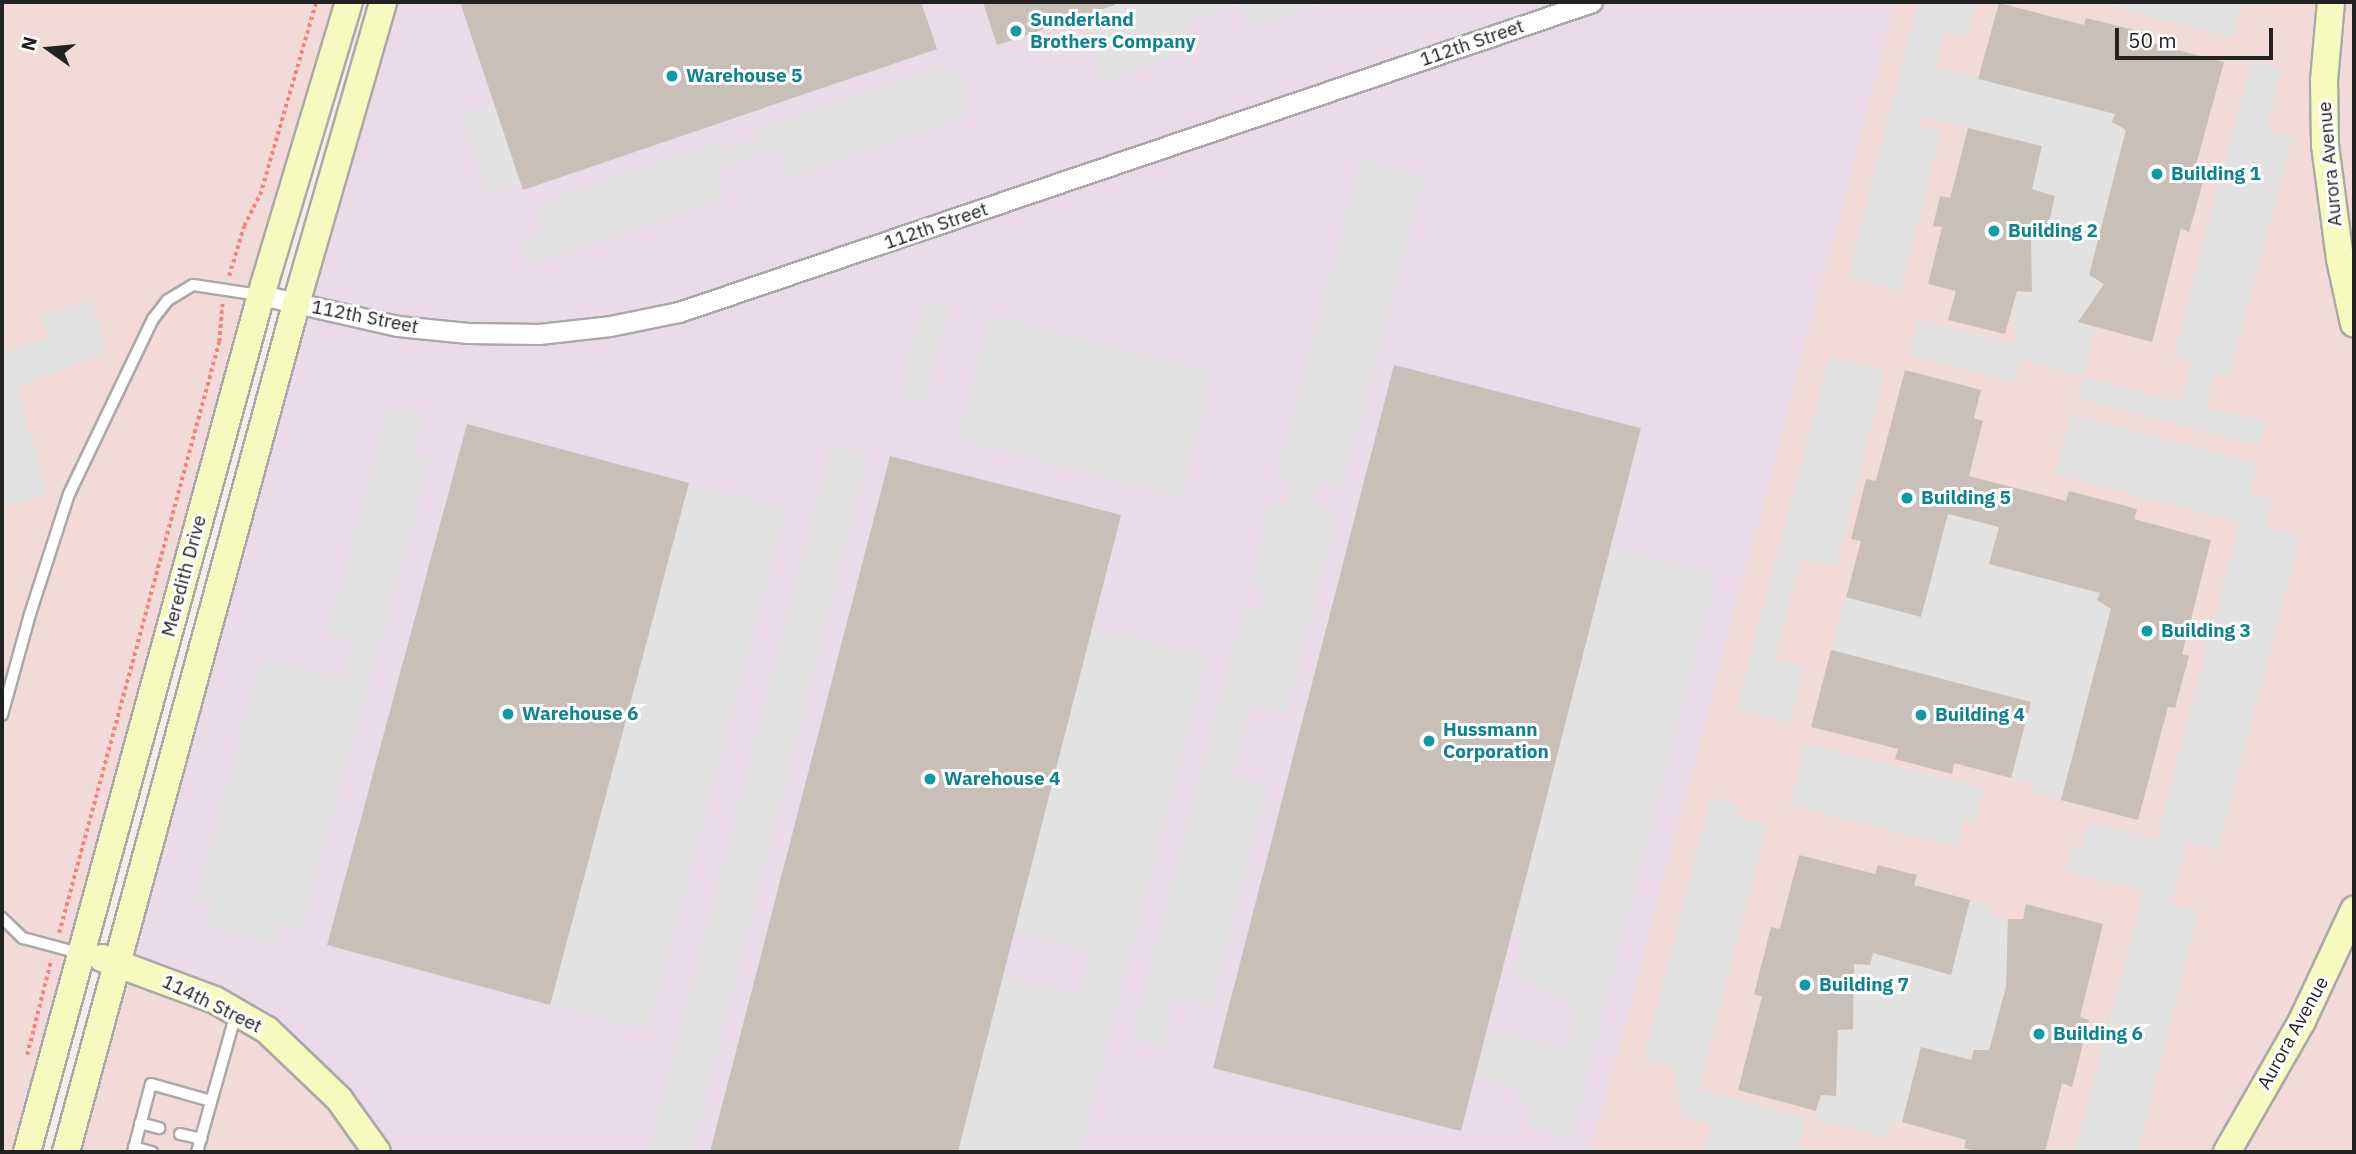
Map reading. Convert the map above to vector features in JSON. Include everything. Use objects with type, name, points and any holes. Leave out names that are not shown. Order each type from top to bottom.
[{"type":"main road","name":"Meredith Drive","points":[[27,1152],[261,295],[348,2]]},
{"type":"main road","name":"Meredith Drive","points":[[66,1152],[296,304],[383,2]]},
{"type":"main road","name":"Aurora Avenue","points":[[2330,2],[2324,80],[2325,145],[2338,246],[2354,324]]},
{"type":"main road","name":"Aurora Avenue","points":[[2227,1152],[2302,1021],[2354,910]]},
{"type":"main road","name":"114th Street","points":[[80,953],[117,961],[215,1000],[267,1030],[316,1073],[339,1099],[377,1152]]},
{"type":"street","name":"112th Street","points":[[261,295],[398,326],[468,333],[539,334],[610,326],[679,312],[1592,2]]},
{"type":"lane","points":[[2,715],[34,601],[69,494],[153,319],[168,300],[193,285],[261,295]]},
{"type":"lane","points":[[2,918],[23,938],[80,953]]},
{"type":"lane","points":[[197,1152],[237,1013]]},
{"type":"lane","points":[[152,1152],[134,1150],[151,1084],[211,1101]]},
{"type":"lane","points":[[141,1123],[159,1128]]},
{"type":"lane","points":[[180,1134],[201,1139]]},
{"type":"path","points":[[26,1062],[54,947],[219,342],[226,290],[244,226],[260,195],[316,2]]},
{"type":"shaded area","points":[[2,2],[349,2],[27,1152],[2,1152]]},
{"type":"shaded area","points":[[383,2],[1896,2],[1591,1152],[377,1152],[267,1030],[117,961]]},
{"type":"shaded area","points":[[1124,2],[1333,2],[1247,29],[1239,5],[1188,22],[1196,49],[1103,82],[1081,16]]},
{"type":"shaded area","points":[[1896,2],[2354,2],[2354,1152],[1591,1152]]},
{"type":"shaded area","points":[[1917,2],[1976,2],[1967,37],[1944,32],[1935,67],[2115,114],[2113,122],[2126,130],[2089,274],[2103,284],[2079,322],[2096,327],[2083,376],[2180,402],[2191,362],[2173,357],[2251,60],[2282,69],[2267,129],[2293,136],[2229,376],[2215,373],[2205,408],[2266,421],[2259,446],[2077,398],[2083,377],[2021,360],[2014,383],[1908,355],[1917,319],[2015,343],[2013,308],[2017,291],[2032,292],[2031,236],[2046,235],[2055,196],[2032,189],[2042,146],[1921,116],[1919,126],[1941,132],[1900,291],[1847,277]]},
{"type":"shaded area","points":[[2094,2],[2242,2],[2233,38]]},
{"type":"shaded area","points":[[940,65],[943,72],[958,66],[970,100],[964,103],[969,116],[789,179],[779,150],[716,170],[725,200],[526,267],[519,242],[544,233],[536,205],[718,141],[721,149],[758,136],[756,128]]},
{"type":"shaded area","points":[[495,102],[521,184],[486,195],[460,114]]},
{"type":"shaded area","points":[[1360,159],[1425,176],[1343,488],[1319,482],[1313,505],[1338,512],[1287,714],[1251,705],[1233,775],[1268,784],[1212,1007],[1174,1000],[1162,1047],[1131,1040],[1243,607],[1259,611],[1264,590],[1249,585],[1271,500],[1287,504],[1293,483],[1276,478]]},
{"type":"shaded area","points":[[91,300],[107,352],[17,387],[47,493],[2,508],[2,353],[49,337],[40,315]]},
{"type":"shaded area","points":[[923,300],[950,307],[924,404],[898,397]]},
{"type":"shaded area","points":[[990,315],[1213,373],[1181,498],[957,440]]},
{"type":"shaded area","points":[[1829,356],[1885,371],[1835,567],[1801,558],[1775,658],[1805,666],[1790,723],[1736,709]]},
{"type":"shaded area","points":[[389,404],[425,413],[413,454],[431,460],[302,928],[281,923],[275,945],[208,927],[213,905],[195,900],[261,657],[344,679],[354,641],[327,633]]},
{"type":"shaded area","points":[[2071,414],[2257,463],[2250,493],[2273,499],[2266,527],[2300,536],[2218,850],[2187,843],[2179,872],[2171,904],[2199,911],[2137,1152],[2075,1152],[2143,892],[2065,871],[2071,846],[2081,848],[2088,821],[2156,839],[2239,523],[2055,474]]},
{"type":"shaded area","points":[[831,445],[869,455],[693,1152],[648,1152]]},
{"type":"shaded area","points":[[689,483],[787,509],[648,1031],[550,1005]]},
{"type":"shaded area","points":[[1948,514],[1999,527],[1990,565],[2100,593],[2097,600],[2111,609],[2061,800],[2031,792],[2033,784],[2011,778],[2031,703],[1831,650],[1846,597],[1921,616]]},
{"type":"shaded area","points":[[1611,548],[1717,574],[1571,1139],[1530,1128],[1527,1107],[1513,1089],[1475,1078],[1489,1031],[1566,1047],[1574,1021],[1566,998],[1511,977],[1521,937],[1512,934]]},
{"type":"shaded area","points":[[1093,627],[1208,656],[1080,1152],[958,1152],[1003,976],[1078,995],[1089,952],[1014,932]]},
{"type":"shaded area","points":[[1805,743],[1984,788],[1976,821],[1964,818],[1957,847],[1790,806]]},
{"type":"shaded area","points":[[1710,797],[1739,805],[1737,816],[1767,824],[1699,1089],[1807,1118],[1799,1146],[1814,1152],[1704,1151],[1710,1124],[1683,1117],[1673,1067],[1643,1059]]},
{"type":"shaded area","points":[[1970,900],[1991,905],[1989,914],[2008,919],[2006,987],[1989,1050],[1974,1050],[1971,1060],[1921,1047],[1902,1122],[1892,1120],[1887,1138],[1814,1120],[1821,1095],[1836,1096],[1838,1030],[1853,1029],[1854,964],[1870,965],[1873,953],[1950,975]]},
{"type":"shaded area","points":[[117,961],[267,1030],[377,1152],[65,1152]]},
{"type":"building","name":"Warehouse 5","points":[[460,2],[921,2],[937,49],[523,190]]},
{"type":"building","name":"Sunderland Brothers Company","points":[[983,2],[1115,2],[1115,5],[997,45]]},
{"type":"building","name":"Building 1","points":[[1999,3],[2084,25],[2086,18],[2154,35],[2151,43],[2224,62],[2194,172],[2205,175],[2189,232],[2181,228],[2152,342],[2078,322],[2104,284],[2089,275],[2126,130],[2112,122],[2115,114],[1978,79]]},
{"type":"building","name":"Building 2","points":[[1968,128],[2042,146],[2032,189],[2055,196],[2046,236],[2031,236],[2032,292],[2017,291],[2005,334],[1948,320],[1956,291],[1928,284],[1942,227],[1933,226],[1940,196],[1950,198]]},
{"type":"building","name":"Hussmann Corporation","points":[[1394,365],[1641,428],[1461,1131],[1213,1068]]},
{"type":"building","name":"Building 3","points":[[1905,370],[1981,390],[1974,418],[1983,421],[1969,476],[2066,501],[2069,491],[2137,509],[2134,519],[2211,540],[2182,654],[2189,656],[2175,708],[2168,707],[2138,820],[2061,800],[2111,609],[2097,600],[2100,593],[1989,564],[1999,527],[1948,514],[1921,617],[1846,597],[1861,541],[1851,539],[1866,479],[1876,481]]},
{"type":"building","name":"Warehouse 6","points":[[467,424],[689,483],[550,1005],[327,945]]},
{"type":"building","name":"Warehouse 4","points":[[890,456],[1121,515],[958,1152],[710,1152]]},
{"type":"building","name":"Building 4","points":[[1831,650],[2031,702],[2011,778],[1954,763],[1952,774],[1895,759],[1898,749],[1811,727]]},
{"type":"building","name":"Building 7","points":[[1799,855],[1875,874],[1878,865],[1917,875],[1914,885],[1970,900],[1951,975],[1873,953],[1870,965],[1854,964],[1853,1029],[1838,1030],[1836,1096],[1821,1095],[1816,1111],[1738,1090],[1762,997],[1754,994],[1771,927],[1780,929]]},
{"type":"building","name":"Building 6","points":[[2026,904],[2103,924],[2080,1017],[2089,1020],[2072,1087],[2062,1083],[2045,1152],[1978,1152],[1964,1148],[1966,1140],[1902,1122],[1921,1047],[1971,1060],[1974,1050],[1989,1050],[2006,987],[2008,919],[2023,919]]},
{"type":"place","name":"Sunderland Brothers Company","points":[[1016,31]]},
{"type":"place","name":"Warehouse 5","points":[[672,76]]},
{"type":"place","name":"Building 1","points":[[2157,174]]},
{"type":"place","name":"Building 2","points":[[1994,231]]},
{"type":"place","name":"Building 5","points":[[1907,498]]},
{"type":"place","name":"Building 3","points":[[2147,631]]},
{"type":"place","name":"Warehouse 6","points":[[508,714]]},
{"type":"place","name":"Building 4","points":[[1921,715]]},
{"type":"place","name":"Hussmann Corporation","points":[[1429,741]]},
{"type":"place","name":"Warehouse 4","points":[[930,779]]},
{"type":"place","name":"Building 7","points":[[1805,985]]},
{"type":"place","name":"Building 6","points":[[2039,1034]]}]
